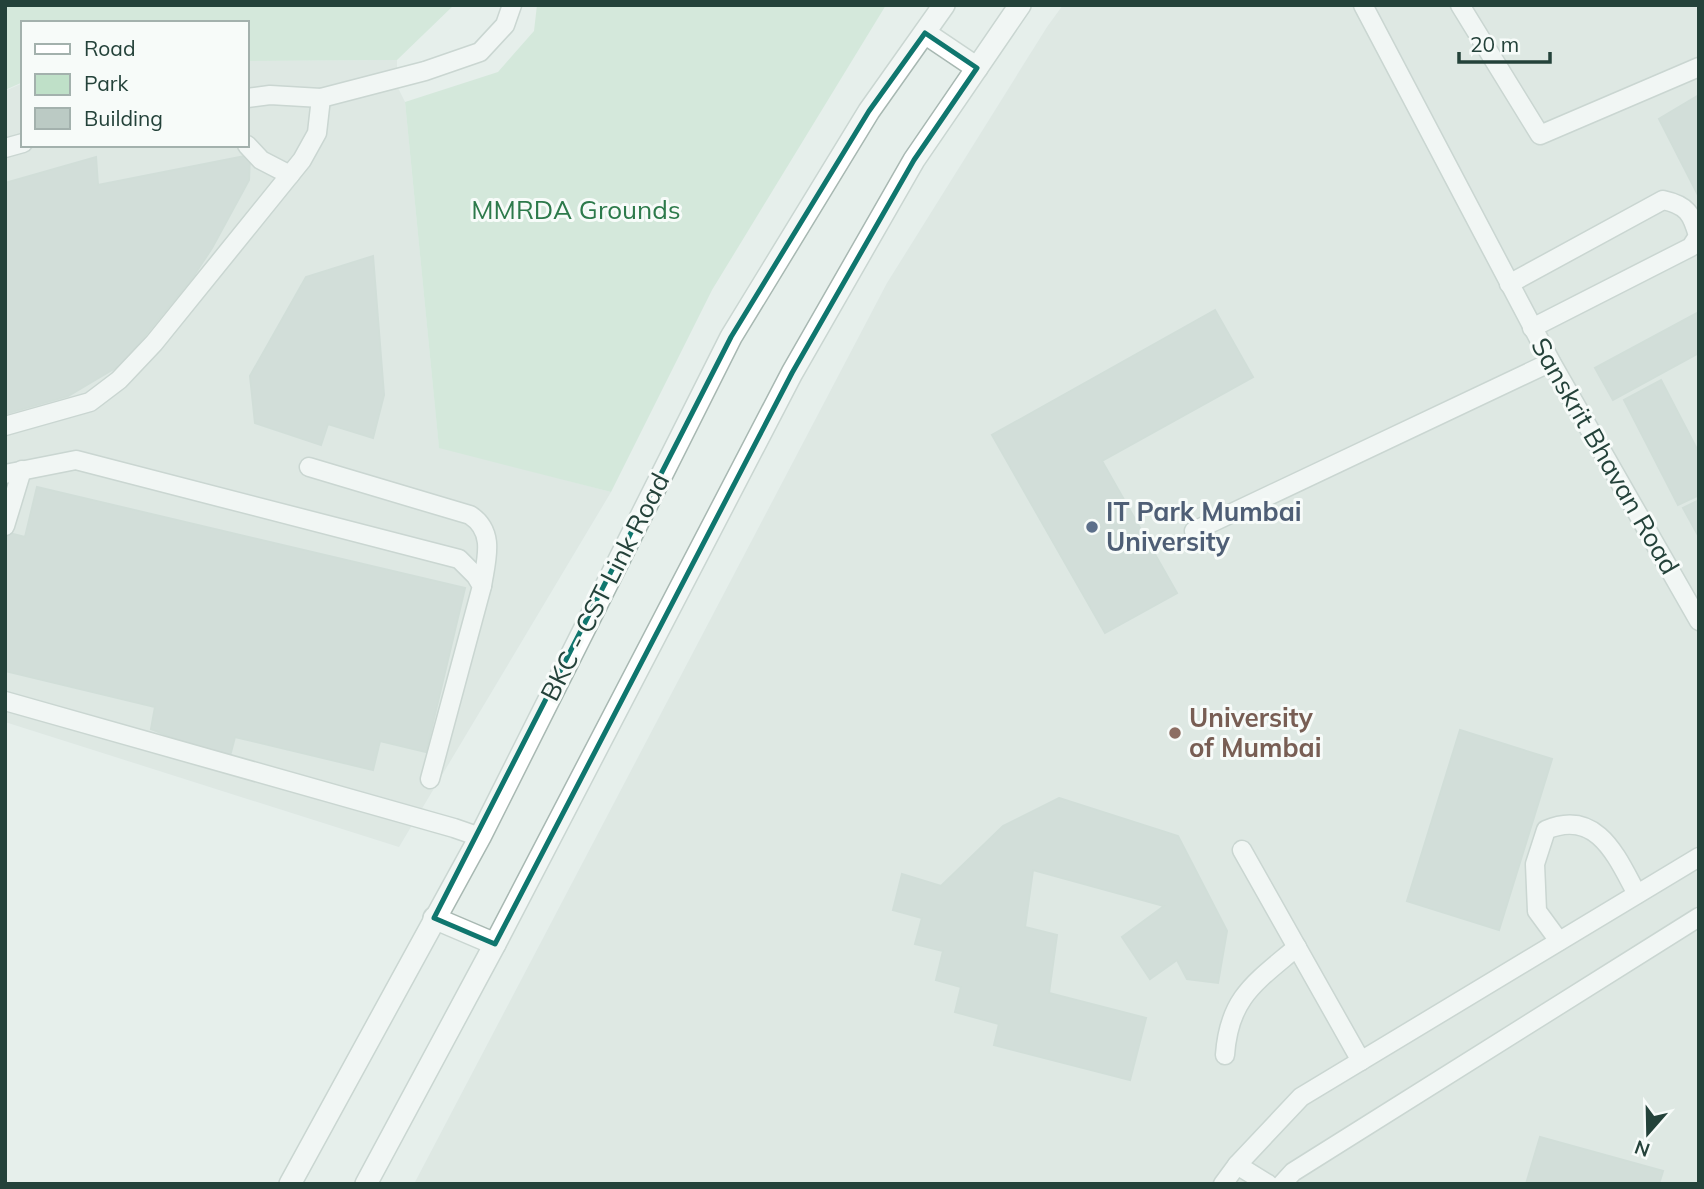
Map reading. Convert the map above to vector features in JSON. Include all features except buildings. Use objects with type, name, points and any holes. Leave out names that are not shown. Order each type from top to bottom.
[{"type":"street","name":"BKC - CST Link Road","points":[[290,1184],[480,837],[731,337],[869,111],[944,5]]},
{"type":"street","points":[[366,1184],[495,944],[792,373],[914,160],[1020,5]]},
{"type":"street","points":[[925,33],[977,68]]},
{"type":"street","points":[[434,918],[495,944]]},
{"type":"lane","points":[[248,98],[271,95],[321,98],[425,71],[480,52],[505,26],[512,5]]},
{"type":"lane","name":"Sanskrit Bhavan Road","points":[[1363,5],[1550,362],[1699,621]]},
{"type":"lane","points":[[1460,5],[1539,135],[1699,67]]},
{"type":"lane","points":[[5,426],[90,402],[119,380],[154,343],[302,160],[317,133],[321,98]]},
{"type":"lane","points":[[248,146],[261,160],[290,175]]},
{"type":"lane","name":"Sanskrit Bhavan Road","points":[[1509,284],[1663,200],[1674,202],[1693,217],[1698,236],[1691,247],[1532,328]]},
{"type":"lane","points":[[1194,531],[1550,362]]},
{"type":"lane","points":[[5,526],[13,472],[76,460],[459,559],[482,586]]},
{"type":"lane","points":[[309,467],[470,515],[481,522],[487,538],[482,586],[429,779]]},
{"type":"lane","points":[[5,701],[480,837]]},
{"type":"lane","points":[[1559,941],[1537,911],[1535,864],[1546,830],[1559,825],[1574,825],[1590,830],[1609,843],[1637,894]]},
{"type":"lane","points":[[1242,850],[1361,1060]]},
{"type":"lane","points":[[1223,1184],[1237,1165],[1301,1097],[1699,857]]},
{"type":"lane","points":[[1282,1184],[1293,1172],[1699,918]]},
{"type":"lane","points":[[1224,1055],[1232,1014],[1247,991],[1297,947]]},
{"type":"lane","points":[[1237,1165],[1268,1184]]},
{"type":"highlighted area","points":[[925,33],[977,68],[914,160],[792,373],[495,944],[434,918],[731,337],[869,111]]},
{"type":"shaded area","name":"University of Mumbai","points":[[1063,5],[1699,5],[1699,1184],[414,1184],[887,283]]},
{"type":"shaded area","points":[[397,60],[397,86],[405,102],[439,447],[611,492],[399,847],[5,722],[5,91],[21,84],[21,147],[248,147],[248,61]]},
{"type":"green space","points":[[5,5],[454,5],[397,60],[248,61],[248,21],[21,21],[21,83],[5,90]]},
{"type":"green space","name":"MMRDA Grounds","points":[[537,5],[886,5],[712,290],[611,492],[439,448],[405,102],[498,72],[534,31]]},
{"type":"place","name":"IT Park Mumbai University","points":[[1092,527]]},
{"type":"place","name":"University of Mumbai","points":[[1175,733]]}]
